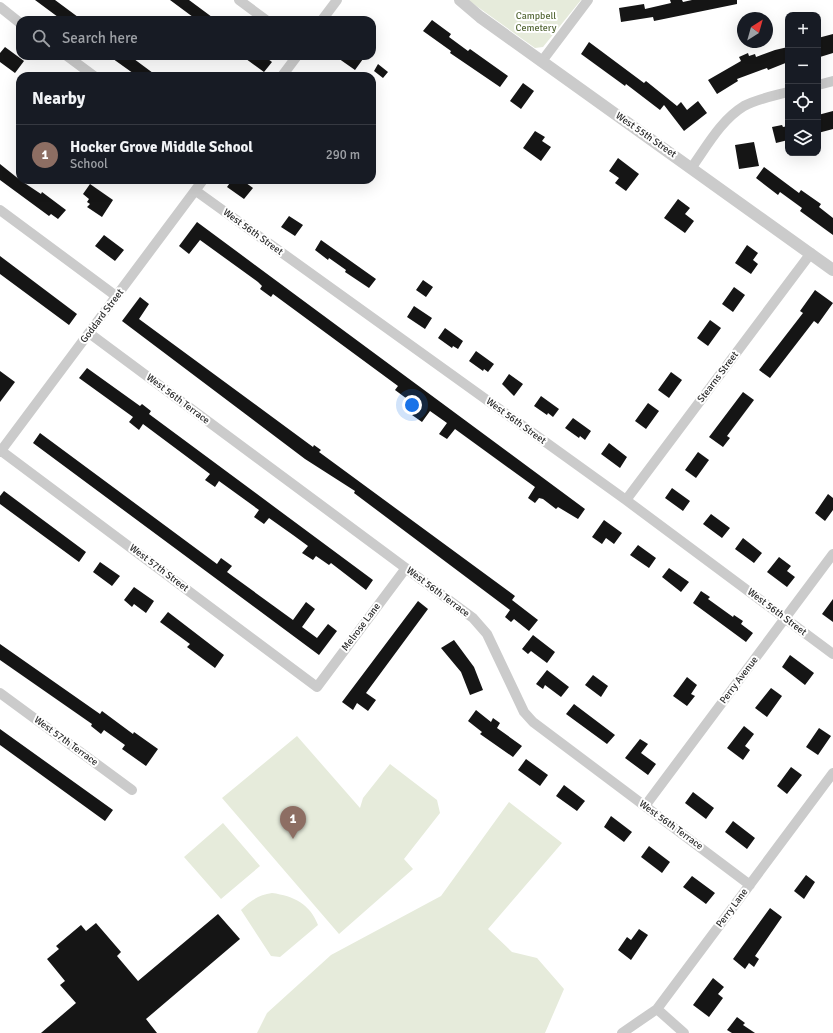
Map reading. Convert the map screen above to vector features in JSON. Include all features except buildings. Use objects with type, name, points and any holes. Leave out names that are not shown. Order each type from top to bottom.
[{"type":"street","points":[[239,0],[261,16]]},
{"type":"street","points":[[325,16],[337,0]]},
{"type":"street","name":"West 55th Street","points":[[460,0],[542,61],[692,167],[833,270]]},
{"type":"street","points":[[542,61],[588,0]]},
{"type":"street","points":[[0,7],[16,19]]},
{"type":"street","points":[[72,60],[89,72]]},
{"type":"street","points":[[285,72],[294,60]]},
{"type":"street","points":[[821,84],[833,81]]},
{"type":"street","points":[[692,167],[723,124],[743,107],[768,97],[785,93]]},
{"type":"street","name":"Goddard Street","points":[[0,451],[201,184]]},
{"type":"street","name":"West 56th Street","points":[[196,191],[626,500],[833,654]]},
{"type":"street","points":[[0,210],[116,296]]},
{"type":"street","name":"Stearns Street","points":[[626,500],[811,253]]},
{"type":"street","name":"West 56th Terrace","points":[[89,333],[473,618],[486,634],[524,712],[532,722],[750,885]]},
{"type":"street","name":"West 57th Street","points":[[0,451],[318,686]]},
{"type":"street","name":"Perry Avenue","points":[[645,806],[833,554]]},
{"type":"street","name":"Melrose Lane","points":[[318,686],[406,568]]},
{"type":"street","name":"West 57th Terrace","points":[[0,693],[132,790]]},
{"type":"street","name":"Perry Lane","points":[[622,1033],[657,1008],[833,773]]},
{"type":"street","points":[[657,1008],[684,1033]]},
{"type":"green space","name":"Campbell Cemetery","points":[[468,0],[581,0],[543,47],[535,48]]},
{"type":"green space","points":[[297,736],[360,808],[363,798],[390,764],[437,800],[440,813],[404,859],[413,869],[339,934],[222,798]]},
{"type":"green space","points":[[509,802],[562,843],[488,929],[512,952],[537,958],[564,989],[545,1033],[257,1033],[267,1013],[331,955],[441,896]]},
{"type":"green space","points":[[223,823],[260,866],[221,899],[184,857]]},
{"type":"green space","points":[[272,893],[287,896],[306,906],[315,918],[318,925],[280,957],[271,956],[241,910],[255,898]]},
{"type":"place","name":"Hocker Grove Middle School","points":[[293,839]]}]
